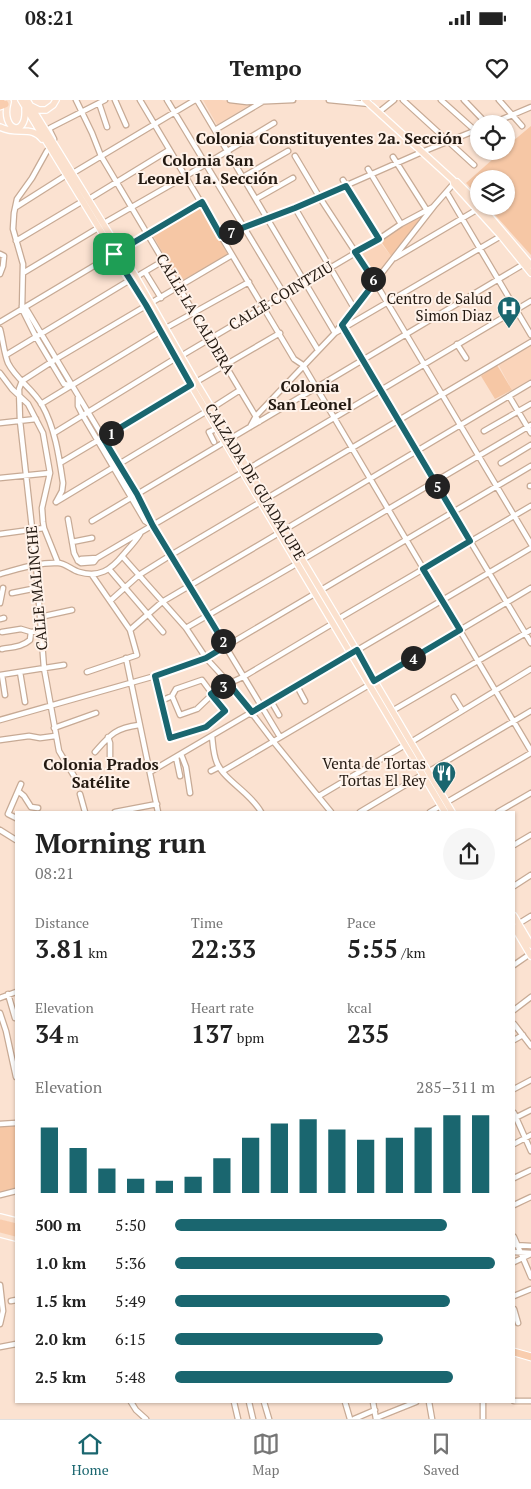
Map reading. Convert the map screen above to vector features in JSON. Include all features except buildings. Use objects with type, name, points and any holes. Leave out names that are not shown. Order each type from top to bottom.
[{"type":"highway","points":[[0,1223],[15,1227]]},
{"type":"highway","points":[[0,1229],[15,1232]]},
{"type":"highway","points":[[515,1348],[531,1352]]},
{"type":"highway","points":[[515,1352],[531,1357]]},
{"type":"main road","name":"CALZADA DE GUADALUPE","points":[[21,100],[28,105],[71,173],[86,200],[98,228],[117,253],[149,304],[193,384],[210,409],[263,502],[300,561],[332,624],[392,711],[408,743]]},
{"type":"main road","points":[[4,103],[2,117],[5,123],[12,128],[23,124],[28,105],[39,110],[46,110],[56,100]]},
{"type":"main road","points":[[368,102],[470,197]]},
{"type":"main road","points":[[0,127],[13,132],[31,131],[39,134],[64,173],[71,173]]},
{"type":"main road","name":"CALZADA DE GUADALUPE","points":[[86,200],[104,223],[117,253]]},
{"type":"main road","points":[[486,215],[531,272]]},
{"type":"main road","points":[[487,215],[531,265]]},
{"type":"main road","name":"CALZADA DE GUADALUPE","points":[[210,409],[218,428],[228,440]]},
{"type":"main road","name":"CALZADA DE GUADALUPE","points":[[317,592],[338,619],[357,650],[372,683],[444,804],[451,811]]},
{"type":"main road","name":"CALZADA DE GUADALUPE","points":[[444,804],[445,811]]},
{"type":"main road","points":[[516,925],[531,945]]},
{"type":"main road","points":[[516,925],[530,955]]},
{"type":"main road","points":[[0,1217],[15,1221]]},
{"type":"main road","points":[[0,1234],[15,1238]]},
{"type":"street","name":"CALLE LA CALDERA","points":[[76,100],[101,156],[259,422]]},
{"type":"street","points":[[71,173],[50,130],[105,100]]},
{"type":"street","points":[[116,100],[126,125]]},
{"type":"street","points":[[140,100],[294,359],[303,366],[531,752],[432,811]]},
{"type":"street","points":[[167,100],[318,350]]},
{"type":"street","points":[[16,206],[196,100],[335,333]]},
{"type":"street","points":[[230,100],[291,100]]},
{"type":"street","points":[[329,100],[368,102]]},
{"type":"street","points":[[379,112],[394,100]]},
{"type":"street","points":[[403,100],[474,165]]},
{"type":"street","points":[[441,100],[470,125]]},
{"type":"street","points":[[464,100],[478,115]]},
{"type":"street","points":[[499,100],[512,115],[531,107]]},
{"type":"street","points":[[215,130],[263,101]]},
{"type":"street","points":[[99,103],[107,127]]},
{"type":"street","points":[[515,118],[522,126]]},
{"type":"street","points":[[104,223],[274,124]]},
{"type":"street","points":[[221,236],[320,198],[370,172],[470,133]]},
{"type":"street","points":[[16,241],[169,150]]},
{"type":"street","points":[[47,151],[17,200],[14,221],[23,273],[23,308],[36,337],[54,361]]},
{"type":"street","points":[[243,177],[288,151]]},
{"type":"street","points":[[150,772],[531,546],[375,282],[295,156]]},
{"type":"street","points":[[342,327],[354,308],[393,260],[428,212],[393,156]]},
{"type":"street","points":[[370,172],[402,224]]},
{"type":"street","points":[[256,200],[293,178]]},
{"type":"street","points":[[343,180],[379,239]]},
{"type":"street","name":"CALLE COINTZIU","points":[[54,433],[84,413],[329,267],[402,224],[428,212],[447,193],[454,182]]},
{"type":"street","points":[[447,193],[531,335]]},
{"type":"street","points":[[0,322],[202,202]]},
{"type":"street","points":[[295,208],[354,308]]},
{"type":"street","points":[[393,260],[470,212]]},
{"type":"street","points":[[23,273],[98,228]]},
{"type":"street","points":[[249,428],[256,416],[342,327],[387,303],[501,236]]},
{"type":"street","points":[[0,274],[4,266],[2,255]]},
{"type":"street","points":[[22,382],[232,255]]},
{"type":"street","points":[[6,355],[164,260]]},
{"type":"street","points":[[92,521],[524,264]]},
{"type":"street","points":[[145,272],[161,298]]},
{"type":"street","points":[[41,404],[194,312],[249,282]]},
{"type":"street","points":[[68,519],[75,558],[78,561],[81,559],[97,558],[531,301]]},
{"type":"street","points":[[23,308],[41,334],[64,384],[72,386],[98,441],[145,521],[153,526]]},
{"type":"street","points":[[342,327],[531,643]]},
{"type":"street","points":[[0,329],[9,364],[41,404],[54,433],[63,483],[62,491],[56,502],[240,390]]},
{"type":"street","points":[[60,463],[280,333]]},
{"type":"street","points":[[110,601],[139,575],[531,342]]},
{"type":"street","points":[[457,344],[466,358]]},
{"type":"street","points":[[0,373],[12,389],[19,392],[28,404],[43,434],[50,473],[42,508],[44,528],[58,563]]},
{"type":"street","name":"CALLE MALINCHE","points":[[22,382],[19,392],[20,421],[36,564],[44,668],[59,751],[74,776]]},
{"type":"street","points":[[130,630],[162,602],[531,383]]},
{"type":"street","points":[[509,396],[529,426],[531,433]]},
{"type":"street","points":[[484,432],[531,404]]},
{"type":"street","points":[[84,413],[103,438],[137,494],[153,526],[280,737]]},
{"type":"street","points":[[0,423],[36,419]]},
{"type":"street","points":[[186,628],[529,426]]},
{"type":"street","name":"CALZADA DE GUADALUPE","points":[[214,442],[209,432],[218,428]]},
{"type":"street","points":[[501,463],[531,445]]},
{"type":"street","points":[[0,720],[132,683],[206,658],[531,466]]},
{"type":"street","points":[[0,478],[50,473]]},
{"type":"street","points":[[338,619],[531,506]]},
{"type":"street","points":[[0,534],[44,528]]},
{"type":"street","points":[[0,574],[36,564],[58,563],[78,572],[92,575],[109,569],[142,533]]},
{"type":"street","points":[[72,542],[92,538]]},
{"type":"street","points":[[122,556],[186,628],[206,658],[252,712],[273,742],[330,811]]},
{"type":"street","points":[[109,569],[163,632]]},
{"type":"street","points":[[87,672],[137,655],[130,630],[92,575]]},
{"type":"street","points":[[0,603],[3,588]]},
{"type":"street","points":[[12,593],[38,588]]},
{"type":"street","points":[[211,771],[221,769],[273,742],[531,588]]},
{"type":"street","points":[[40,616],[72,610]]},
{"type":"street","points":[[172,696],[180,715],[197,709],[219,688],[243,677],[332,624]]},
{"type":"street","points":[[2,632],[21,629],[31,632],[42,631]]},
{"type":"street","points":[[392,711],[531,630]]},
{"type":"street","points":[[2,649],[26,643],[30,640],[31,632]]},
{"type":"street","points":[[126,658],[158,811]]},
{"type":"street","points":[[5,695],[1,675],[64,665]]},
{"type":"street","points":[[319,796],[531,669]]},
{"type":"street","points":[[20,672],[25,702]]},
{"type":"street","points":[[155,676],[161,701],[170,738],[206,727],[225,711],[202,680],[176,689],[172,696],[161,701]]},
{"type":"street","points":[[297,686],[305,701]]},
{"type":"street","points":[[454,697],[462,710]]},
{"type":"street","points":[[271,701],[279,715]]},
{"type":"street","points":[[362,811],[531,711]]},
{"type":"street","points":[[54,728],[96,713]]},
{"type":"street","points":[[95,752],[108,736],[128,726],[139,725]]},
{"type":"street","points":[[0,740],[29,736],[40,738],[55,736]]},
{"type":"street","points":[[108,736],[110,743],[110,768]]},
{"type":"street","points":[[212,736],[214,750],[221,769],[253,800],[260,811]]},
{"type":"street","points":[[181,754],[186,767],[190,793]]},
{"type":"street","points":[[176,757],[180,776]]},
{"type":"street","points":[[15,818],[8,814],[21,784]]},
{"type":"street","points":[[18,791],[24,796],[30,810],[38,808]]},
{"type":"street","points":[[500,811],[531,793]]},
{"type":"street","points":[[80,794],[85,811]]},
{"type":"street","points":[[120,811],[156,804]]},
{"type":"street","points":[[0,830],[15,839]]},
{"type":"street","points":[[515,844],[531,835]]},
{"type":"street","points":[[515,885],[531,875]]},
{"type":"street","points":[[516,925],[531,916]]},
{"type":"street","points":[[515,964],[530,955]]},
{"type":"street","points":[[0,998],[15,992]]},
{"type":"street","points":[[8,994],[15,1018]]},
{"type":"street","points":[[515,1009],[531,997]]},
{"type":"street","points":[[0,1012],[15,1072]]},
{"type":"street","points":[[515,1025],[530,1043]]},
{"type":"street","points":[[515,1039],[523,1035]]},
{"type":"street","points":[[515,1088],[531,1080]]},
{"type":"street","points":[[515,1117],[531,1110]]},
{"type":"street","points":[[515,1119],[531,1151]]},
{"type":"street","points":[[0,1124],[15,1123]]},
{"type":"street","points":[[515,1143],[531,1135]]},
{"type":"street","points":[[515,1178],[531,1170]]},
{"type":"street","points":[[0,1195],[15,1191]]},
{"type":"street","points":[[515,1205],[531,1197]]},
{"type":"street","points":[[516,1246],[531,1246]]},
{"type":"street","points":[[516,1246],[531,1277]]},
{"type":"street","points":[[515,1252],[531,1254]]},
{"type":"street","points":[[515,1262],[531,1254]]},
{"type":"street","points":[[0,1285],[3,1311],[0,1324]]},
{"type":"street","points":[[515,1296],[531,1289]]},
{"type":"street","points":[[515,1312],[518,1323]]},
{"type":"street","points":[[0,1348],[15,1344]]},
{"type":"street","points":[[515,1401],[531,1401]]},
{"type":"street","points":[[132,1403],[146,1419]]},
{"type":"street","points":[[234,1403],[238,1419]]},
{"type":"street","points":[[249,1403],[252,1419]]},
{"type":"street","points":[[264,1403],[269,1419]]},
{"type":"street","points":[[345,1403],[352,1419],[374,1410]]},
{"type":"street","points":[[373,1403],[376,1418],[414,1403]]},
{"type":"street","points":[[429,1403],[432,1419]]},
{"type":"street","points":[[483,1403],[483,1419]]},
{"type":"shaded area","points":[[203,100],[221,100],[251,104],[217,125]]},
{"type":"shaded area","points":[[531,126],[531,255],[495,215],[515,215],[515,170],[481,170],[492,160],[515,160],[515,139]]},
{"type":"shaded area","points":[[470,179],[470,187],[466,183]]},
{"type":"shaded area","points":[[200,206],[228,255],[179,282],[152,234]]},
{"type":"shaded area","points":[[426,213],[391,256],[380,240]]},
{"type":"shaded area","points":[[379,241],[391,256],[374,278],[357,253]]},
{"type":"shaded area","points":[[531,345],[531,379],[512,390],[498,364]]},
{"type":"shaded area","points":[[497,365],[512,390],[495,399],[481,376]]},
{"type":"shaded area","points":[[15,1123],[15,1190],[0,1194],[0,1125]]},
{"type":"place","name":"Centro de Salud Simon Diaz","points":[[509,329]]},
{"type":"place","name":"Venta de Tortas Tortas El Rey","points":[[444,794]]},
{"type":"district","name":"Colonia Constituyentes 2a. Sección","points":[[329,138]]},
{"type":"district","name":"Colonia San Leonel 1a. Sección","points":[[208,169]]},
{"type":"district","name":"Colonia San Leonel","points":[[310,395]]},
{"type":"district","name":"Colonia Prados Satélite","points":[[101,773]]},
{"type":"route","points":[[346,186],[379,239],[355,252],[375,282],[342,325],[470,541],[423,569],[460,630],[374,681],[357,650],[252,712],[229,684],[211,694],[225,711],[206,727],[170,738],[155,676],[206,658],[226,646],[153,526],[137,494],[103,438],[191,385],[146,305],[114,254],[202,202],[221,236],[346,186]]}]
